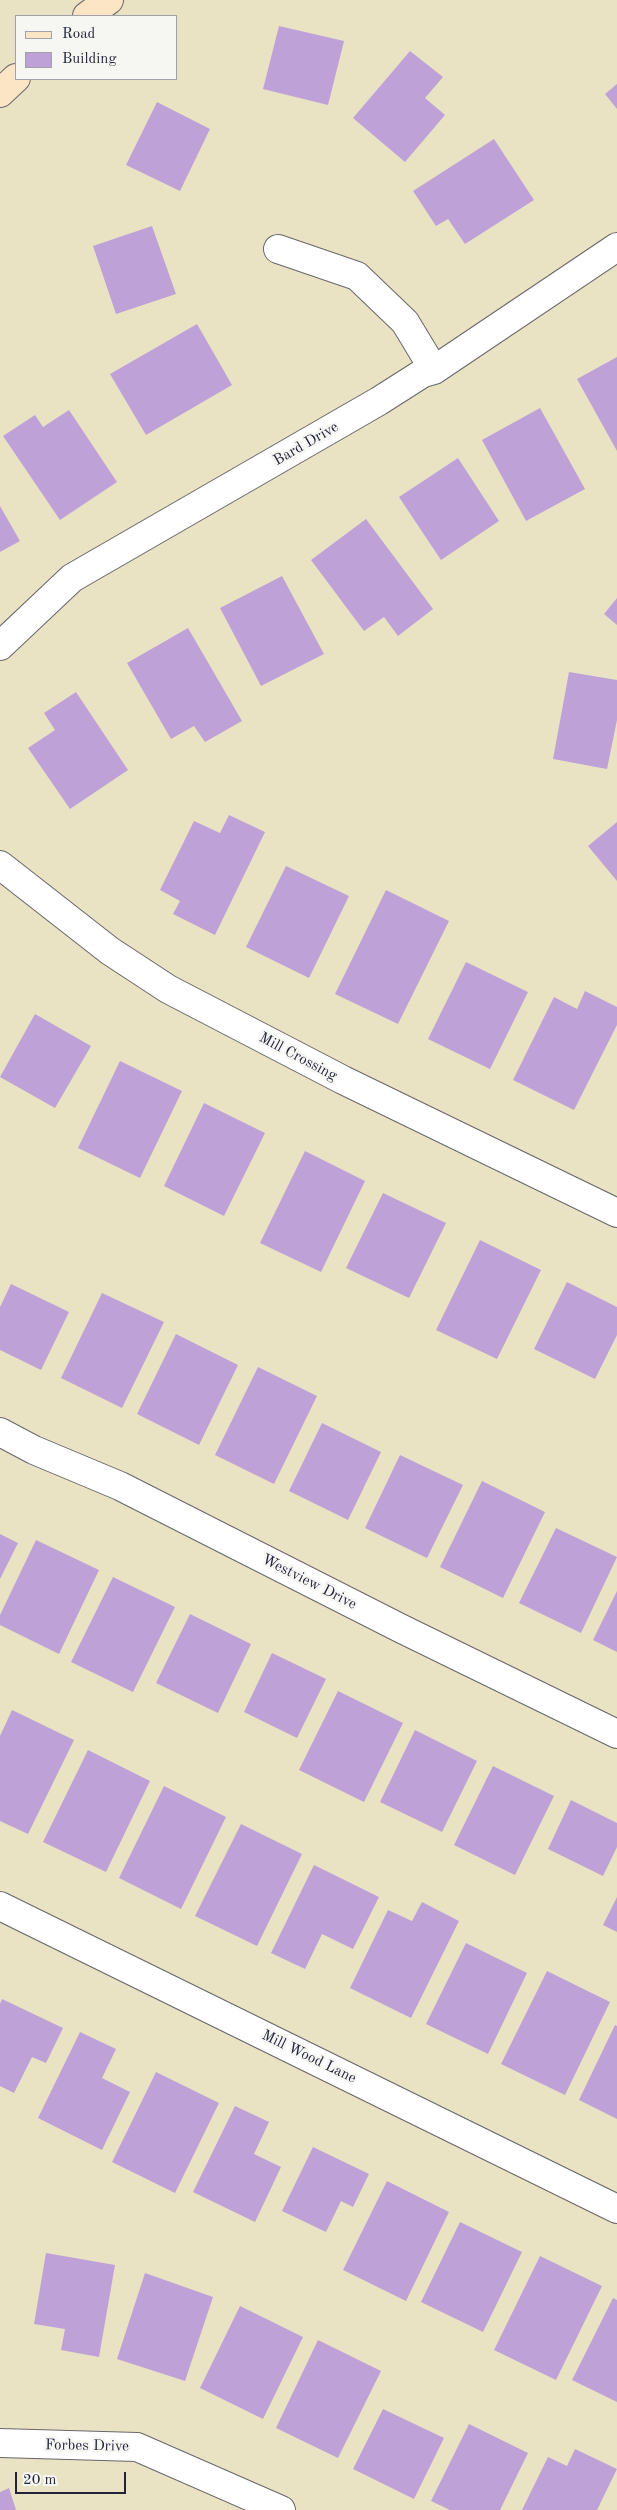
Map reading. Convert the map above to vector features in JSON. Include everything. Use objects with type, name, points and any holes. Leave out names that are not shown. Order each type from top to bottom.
[{"type":"street","points":[[88,15],[109,0]]},
{"type":"street","points":[[0,93],[15,79]]},
{"type":"street","name":"Bard Drive","points":[[0,646],[72,578],[379,402],[423,373],[434,370],[617,247]]},
{"type":"street","points":[[278,249],[357,276],[405,322],[434,370]]},
{"type":"street","name":"Mill Crossing","points":[[0,865],[110,950],[168,989],[343,1080],[617,1213]]},
{"type":"street","name":"Westview Drive","points":[[0,1432],[34,1450],[120,1486],[402,1629],[617,1734]]},
{"type":"street","name":"Mill Wood Lane","points":[[0,1906],[617,2209]]},
{"type":"street","name":"Forbes Drive","points":[[0,2444],[137,2447],[281,2510]]},
{"type":"building","points":[[279,26],[344,41],[328,105],[263,89]]},
{"type":"building","points":[[410,51],[443,77],[425,98],[445,115],[405,162],[353,118]]},
{"type":"building","points":[[617,84],[617,109],[605,94]]},
{"type":"building","points":[[157,102],[210,129],[180,191],[126,165]]},
{"type":"building","points":[[494,139],[534,200],[465,244],[448,219],[436,226],[413,191]]},
{"type":"building","points":[[152,226],[176,294],[116,314],[93,246]]},
{"type":"building","points":[[197,324],[232,385],[146,435],[110,374]]},
{"type":"building","points":[[617,357],[617,451],[577,379]]},
{"type":"building","points":[[540,408],[585,489],[526,521],[482,440]]},
{"type":"building","points":[[69,410],[117,482],[60,520],[3,436],[35,415],[43,427]]},
{"type":"building","points":[[458,458],[499,521],[441,560],[399,497]]},
{"type":"building","points":[[0,506],[20,541],[0,552]]},
{"type":"building","points":[[366,519],[433,609],[398,636],[384,617],[364,631],[311,560]]},
{"type":"building","points":[[282,576],[324,654],[261,686],[220,608]]},
{"type":"building","points":[[617,598],[617,625],[604,614]]},
{"type":"building","points":[[188,628],[242,721],[205,742],[194,726],[171,739],[127,663]]},
{"type":"building","points":[[569,672],[617,680],[617,720],[607,769],[553,759]]},
{"type":"building","points":[[76,692],[128,770],[70,809],[28,748],[55,730],[44,713]]},
{"type":"building","points":[[229,815],[265,832],[215,935],[173,914],[180,901],[160,890],[194,821],[220,833]]},
{"type":"building","points":[[617,822],[617,881],[588,846]]},
{"type":"building","points":[[286,866],[349,896],[309,978],[246,947]]},
{"type":"building","points":[[386,890],[449,921],[398,1024],[335,994]]},
{"type":"building","points":[[466,962],[528,992],[490,1069],[428,1039]]},
{"type":"building","points":[[585,991],[617,1007],[617,1025],[574,1110],[513,1080],[554,997],[577,1009]]},
{"type":"building","points":[[35,1014],[91,1046],[55,1108],[0,1077]]},
{"type":"building","points":[[120,1061],[182,1091],[140,1178],[78,1148]]},
{"type":"building","points":[[204,1103],[265,1133],[224,1216],[164,1186]]},
{"type":"building","points":[[305,1151],[365,1181],[321,1272],[260,1243]]},
{"type":"building","points":[[383,1193],[446,1223],[409,1298],[346,1268]]},
{"type":"building","points":[[480,1240],[541,1270],[497,1359],[436,1330]]},
{"type":"building","points":[[567,1282],[617,1307],[617,1335],[595,1379],[534,1349]]},
{"type":"building","points":[[11,1284],[69,1312],[41,1370],[0,1350],[0,1307]]},
{"type":"building","points":[[102,1293],[164,1322],[122,1408],[61,1378]]},
{"type":"building","points":[[176,1334],[238,1365],[199,1445],[137,1414]]},
{"type":"building","points":[[258,1367],[317,1396],[274,1484],[215,1455]]},
{"type":"building","points":[[322,1423],[381,1452],[348,1520],[289,1491]]},
{"type":"building","points":[[400,1455],[463,1485],[427,1558],[365,1528]]},
{"type":"building","points":[[482,1481],[545,1512],[503,1598],[440,1567]]},
{"type":"building","points":[[556,1528],[617,1557],[581,1633],[519,1603]]},
{"type":"building","points":[[0,1534],[18,1543],[0,1579]]},
{"type":"building","points":[[36,1540],[99,1570],[59,1654],[0,1625],[0,1615]]},
{"type":"building","points":[[113,1577],[175,1607],[133,1692],[71,1662]]},
{"type":"building","points":[[617,1591],[617,1652],[593,1640]]},
{"type":"building","points":[[190,1614],[251,1644],[218,1713],[156,1683]]},
{"type":"building","points":[[272,1653],[326,1679],[297,1738],[244,1712]]},
{"type":"building","points":[[338,1691],[403,1723],[364,1802],[299,1770]]},
{"type":"building","points":[[12,1710],[74,1740],[28,1834],[0,1821],[0,1736]]},
{"type":"building","points":[[415,1730],[477,1761],[442,1832],[380,1802]]},
{"type":"building","points":[[88,1750],[150,1781],[106,1872],[43,1842]]},
{"type":"building","points":[[493,1766],[554,1796],[515,1875],[454,1845]]},
{"type":"building","points":[[164,1786],[226,1817],[181,1909],[119,1878]]},
{"type":"building","points":[[571,1800],[617,1823],[617,1847],[603,1876],[548,1849]]},
{"type":"building","points":[[241,1824],[302,1854],[257,1946],[195,1916]]},
{"type":"building","points":[[314,1865],[379,1897],[353,1949],[322,1934],[305,1969],[271,1953]]},
{"type":"building","points":[[617,1897],[617,1932],[603,1925]]},
{"type":"building","points":[[422,1902],[459,1921],[411,2018],[350,1988],[388,1910],[412,1921]]},
{"type":"building","points":[[466,1943],[527,1973],[488,2054],[426,2024]]},
{"type":"building","points":[[547,1971],[610,2002],[565,2095],[501,2064]]},
{"type":"building","points":[[2,1999],[63,2028],[46,2063],[32,2057],[14,2093],[0,2086],[0,2004]]},
{"type":"building","points":[[615,2025],[617,2026],[617,2119],[579,2100]]},
{"type":"building","points":[[80,2032],[116,2049],[102,2078],[130,2092],[102,2150],[38,2118]]},
{"type":"building","points":[[156,2072],[219,2103],[175,2193],[112,2162]]},
{"type":"building","points":[[235,2106],[269,2122],[254,2154],[281,2167],[255,2222],[193,2192]]},
{"type":"building","points":[[313,2147],[369,2174],[353,2207],[341,2201],[326,2232],[282,2211]]},
{"type":"building","points":[[387,2181],[449,2212],[406,2301],[343,2270]]},
{"type":"building","points":[[460,2222],[522,2252],[483,2332],[421,2302]]},
{"type":"building","points":[[46,2253],[115,2265],[99,2357],[61,2350],[65,2329],[34,2324]]},
{"type":"building","points":[[540,2256],[602,2286],[556,2380],[494,2350]]},
{"type":"building","points":[[145,2273],[213,2297],[185,2381],[117,2359]]},
{"type":"building","points":[[613,2298],[617,2300],[617,2402],[572,2380]]},
{"type":"building","points":[[240,2306],[303,2337],[263,2419],[200,2388]]},
{"type":"building","points":[[318,2340],[381,2371],[338,2458],[276,2428]]},
{"type":"building","points":[[383,2409],[444,2438],[414,2499],[353,2469]]},
{"type":"building","points":[[469,2424],[528,2453],[500,2510],[450,2510],[431,2501]]},
{"type":"building","points":[[575,2449],[617,2469],[597,2510],[522,2510],[548,2457],[567,2466]]},
{"type":"building","points":[[9,2488],[16,2510],[0,2510],[0,2492]]}]
